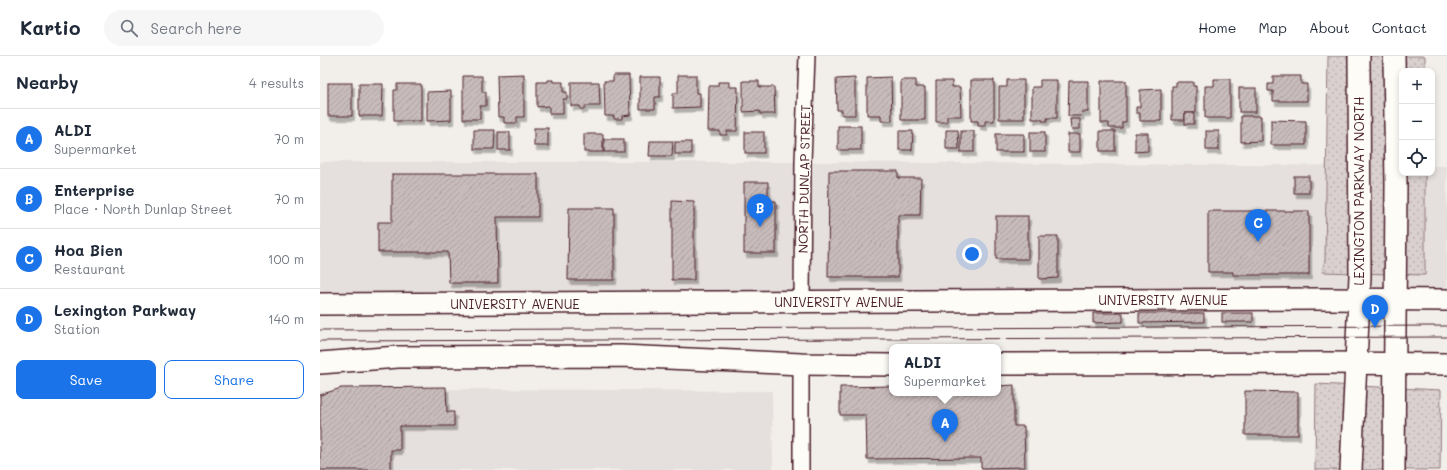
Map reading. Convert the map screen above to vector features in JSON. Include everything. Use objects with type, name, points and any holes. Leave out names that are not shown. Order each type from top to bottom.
[{"type":"main road","name":"LEXINGTON PARKWAY NORTH","points":[[1351,470],[1360,276],[1359,56]]},
{"type":"main road","points":[[1394,56],[1396,184],[1394,470]]},
{"type":"main road","name":"UNIVERSITY AVENUE","points":[[320,304],[1358,299],[1447,300]]},
{"type":"main road","points":[[320,363],[398,358],[621,356],[800,364],[889,364]]},
{"type":"main road","points":[[1001,364],[1447,364]]},
{"type":"street","name":"NORTH DUNLAP STREET","points":[[802,302],[803,162],[806,56]]},
{"type":"street","points":[[800,364],[802,385],[801,470]]},
{"type":"shaded area","points":[[1328,56],[1425,56],[1425,68],[1399,68],[1399,176],[1425,176],[1425,275],[1322,272],[1325,260]]},
{"type":"shaded area","points":[[320,162],[803,162],[1399,166],[1399,176],[1435,176],[1435,166],[1447,166],[1447,289],[320,293]]},
{"type":"shaded area","points":[[1316,384],[1441,390],[1440,470],[1315,470]]},
{"type":"shaded area","points":[[472,389],[772,391],[773,470],[320,470],[320,391]]},
{"type":"building","points":[[524,74],[524,117],[517,117],[517,123],[504,123],[504,117],[498,117],[497,75]]},
{"type":"building","points":[[613,75],[629,75],[630,115],[622,116],[622,119],[614,119],[614,116],[605,116],[604,81],[613,81]]},
{"type":"building","points":[[678,75],[696,75],[696,93],[700,93],[700,107],[673,108],[673,93],[678,93]]},
{"type":"building","points":[[463,76],[482,76],[482,92],[486,92],[486,106],[480,106],[480,119],[463,119]]},
{"type":"building","points":[[1273,76],[1301,76],[1301,84],[1307,84],[1307,101],[1273,101],[1273,91],[1268,91],[1268,84],[1273,84]]},
{"type":"building","points":[[640,77],[660,77],[660,97],[655,97],[655,109],[640,109]]},
{"type":"building","points":[[891,77],[892,121],[881,121],[881,115],[867,115],[867,78]]},
{"type":"building","points":[[855,78],[855,115],[842,115],[842,110],[837,110],[836,79]]},
{"type":"building","points":[[1214,79],[1230,79],[1230,118],[1205,118],[1205,86],[1214,86]]},
{"type":"building","points":[[548,80],[553,80],[553,82],[563,82],[563,92],[567,92],[567,99],[563,99],[563,114],[549,114],[549,106],[537,107],[537,82],[548,82]]},
{"type":"building","points":[[901,80],[916,80],[916,87],[925,87],[925,120],[901,120]]},
{"type":"building","points":[[971,80],[994,80],[994,121],[985,121],[985,126],[978,126],[978,121],[971,121]]},
{"type":"building","points":[[1007,80],[1024,80],[1024,119],[999,119],[999,87],[1007,87]]},
{"type":"building","points":[[1040,80],[1057,80],[1057,118],[1047,118],[1047,121],[1042,121],[1042,119],[1032,119],[1032,87],[1040,87]]},
{"type":"building","points":[[743,81],[759,81],[759,87],[774,87],[775,114],[760,114],[760,111],[743,112]]},
{"type":"building","points":[[936,81],[952,81],[952,87],[960,87],[961,116],[947,116],[947,122],[936,122]]},
{"type":"building","points":[[1069,81],[1088,81],[1088,112],[1082,112],[1081,116],[1068,116]]},
{"type":"building","points":[[1101,81],[1126,81],[1126,122],[1122,122],[1122,128],[1109,128],[1109,123],[1101,123]]},
{"type":"building","points":[[571,82],[599,82],[600,106],[585,106],[585,109],[580,109],[580,106],[571,106]]},
{"type":"building","points":[[718,82],[729,82],[729,87],[738,87],[737,131],[727,131],[727,135],[720,135],[720,131],[708,131],[709,86],[718,86]]},
{"type":"building","points":[[1176,82],[1193,82],[1193,86],[1196,86],[1196,113],[1185,113],[1185,120],[1172,120],[1172,86],[1176,86]]},
{"type":"building","points":[[328,83],[352,83],[352,116],[328,116]]},
{"type":"building","points":[[359,84],[383,84],[382,116],[359,116]]},
{"type":"building","points":[[397,84],[421,84],[421,121],[394,121],[394,90],[397,90]]},
{"type":"building","points":[[1239,88],[1256,88],[1256,112],[1239,112]]},
{"type":"building","points":[[1161,89],[1161,121],[1140,121],[1140,113],[1136,113],[1136,107],[1140,107],[1140,90]]},
{"type":"building","points":[[451,91],[451,120],[427,121],[427,92]]},
{"type":"building","points":[[1185,113],[1194,113],[1194,124],[1185,124]]},
{"type":"building","points":[[1241,116],[1261,116],[1261,141],[1241,142]]},
{"type":"building","points":[[1070,119],[1080,119],[1080,129],[1071,129]]},
{"type":"building","points":[[1271,120],[1306,121],[1306,145],[1271,145]]},
{"type":"building","points":[[838,126],[861,126],[861,150],[838,150]]},
{"type":"building","points":[[534,128],[548,128],[548,146],[534,146]]},
{"type":"building","points":[[474,130],[495,130],[494,149],[474,149]]},
{"type":"building","points":[[946,130],[958,130],[959,149],[946,149]]},
{"type":"building","points":[[899,131],[913,131],[912,150],[899,150]]},
{"type":"building","points":[[961,131],[974,131],[974,152],[961,152]]},
{"type":"building","points":[[1100,131],[1115,131],[1115,151],[1100,151]]},
{"type":"building","points":[[1206,131],[1219,131],[1219,150],[1206,150]]},
{"type":"building","points":[[498,132],[510,132],[510,150],[498,150]]},
{"type":"building","points":[[745,132],[764,132],[764,153],[745,153]]},
{"type":"building","points":[[1030,132],[1045,132],[1045,152],[1030,152]]},
{"type":"building","points":[[1135,133],[1148,133],[1148,151],[1135,152]]},
{"type":"building","points":[[584,134],[603,134],[603,152],[584,152]]},
{"type":"building","points":[[996,134],[1024,134],[1024,152],[996,152]]},
{"type":"building","points":[[1068,134],[1080,134],[1080,152],[1068,152]]},
{"type":"building","points":[[604,139],[624,139],[624,152],[604,152]]},
{"type":"building","points":[[650,141],[673,141],[672,156],[649,156]]},
{"type":"building","points":[[675,142],[691,142],[691,154],[675,154]]},
{"type":"building","points":[[829,171],[898,171],[898,178],[921,178],[920,215],[898,215],[898,277],[828,277]]},
{"type":"building","points":[[392,174],[538,174],[538,217],[497,217],[498,283],[449,283],[448,252],[378,252],[378,222],[392,222]]},
{"type":"building","points":[[1294,176],[1309,176],[1309,193],[1294,193]]},
{"type":"building","points":[[744,182],[768,182],[768,201],[776,201],[776,253],[744,253]]},
{"type":"building","points":[[672,201],[694,202],[694,280],[672,280]]},
{"type":"building","points":[[569,208],[614,208],[614,280],[568,280]]},
{"type":"building","points":[[1208,211],[1309,211],[1309,275],[1233,275],[1233,272],[1208,272]]},
{"type":"building","points":[[996,216],[1028,216],[1028,259],[996,259]]},
{"type":"building","points":[[1039,236],[1058,236],[1058,278],[1039,279]]},
{"type":"building","points":[[1093,313],[1123,313],[1123,322],[1093,323]]},
{"type":"building","points":[[1139,313],[1204,313],[1204,322],[1139,323]]},
{"type":"building","points":[[1222,313],[1253,313],[1253,322],[1222,322]]},
{"type":"building","points":[[1014,385],[1014,426],[1024,426],[1025,467],[981,468],[981,458],[867,459],[866,415],[840,415],[840,387],[889,386],[889,396],[1001,396],[1001,386]]},
{"type":"building","points":[[446,387],[447,412],[454,412],[454,426],[400,426],[400,450],[391,450],[391,470],[320,470],[320,395],[341,388]]},
{"type":"building","points":[[1245,391],[1298,392],[1298,435],[1245,435]]},
{"type":"tram line","points":[[320,330],[1447,326]]},
{"type":"tram line","points":[[320,341],[1447,337]]},
{"type":"place","name":"Enterprise","points":[[760,227]]},
{"type":"place","name":"Hoa Bien","points":[[1258,242]]},
{"type":"place","name":"Lexington Parkway","points":[[1375,328]]},
{"type":"place","name":"ALDI","points":[[945,442]]}]
